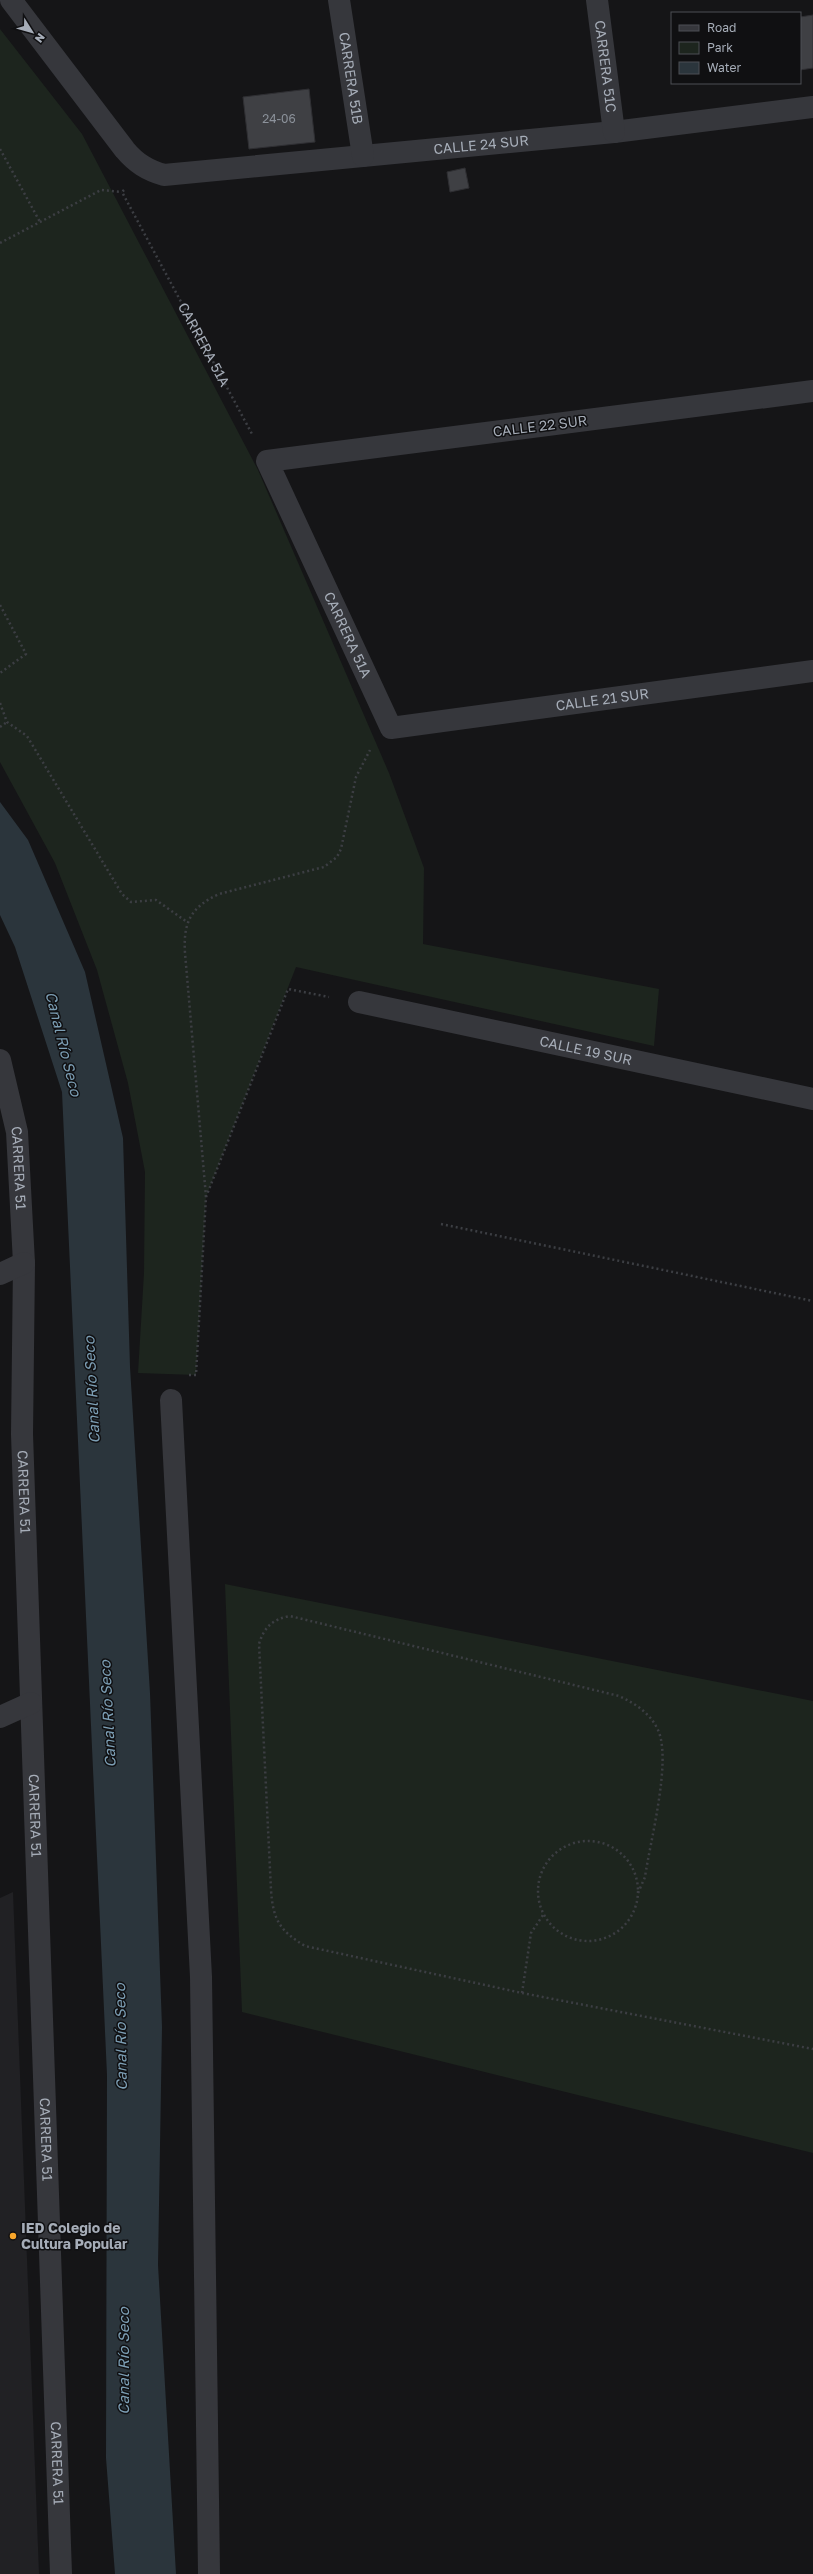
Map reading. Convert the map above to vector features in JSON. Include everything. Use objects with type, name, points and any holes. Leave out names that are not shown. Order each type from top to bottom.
[{"type":"street","points":[[11,0],[125,150],[135,161],[148,170]]},
{"type":"street","name":"CARRERA 51B","points":[[339,0],[363,156]]},
{"type":"street","name":"CARRERA 51C","points":[[597,0],[614,132]]},
{"type":"street","name":"CALLE 24 SUR","points":[[148,170],[164,175],[178,174],[614,132],[813,107]]},
{"type":"street","name":"CALLE 22 SUR","points":[[267,461],[813,391]]},
{"type":"street","name":"CARRERA 51A","points":[[267,461],[391,728]]},
{"type":"street","name":"CALLE 21 SUR","points":[[391,728],[813,671]]},
{"type":"street","name":"CALLE 19 SUR","points":[[359,1002],[813,1099]]},
{"type":"street","name":"CARRERA 51","points":[[0,1060],[17,1132],[24,1263],[22,1434],[61,2574]]},
{"type":"street","points":[[0,1274],[24,1263]]},
{"type":"street","points":[[171,1400],[201,1977],[209,2574]]},
{"type":"street","points":[[0,1717],[31,1703]]},
{"type":"path","points":[[0,149],[40,222]]},
{"type":"path","points":[[0,243],[101,190],[122,192],[148,170]]},
{"type":"path","name":"CARRERA 51A","points":[[122,192],[267,461]]},
{"type":"path","points":[[0,605],[26,654],[0,673]]},
{"type":"path","points":[[0,703],[7,722],[27,736],[126,899],[136,902],[156,900],[188,922]]},
{"type":"path","points":[[0,727],[7,722]]},
{"type":"path","points":[[171,1400],[171,1376],[196,1375],[206,1197],[184,936],[188,922],[194,910],[204,901],[219,894],[324,867],[332,862],[341,849],[360,766],[366,756],[391,728]]},
{"type":"path","points":[[206,1197],[288,989],[359,1002]]},
{"type":"path","points":[[442,1224],[813,1301]]},
{"type":"path","points":[[638,1893],[635,1874],[625,1857],[615,1848],[603,1843],[577,1842],[564,1846],[545,1864],[537,1889],[538,1902],[543,1915],[550,1926],[561,1934],[585,1942],[598,1941],[622,1929],[631,1918],[638,1893],[645,1878],[663,1768],[663,1747],[658,1730],[647,1714],[636,1704],[619,1696],[290,1616],[279,1618],[268,1626],[259,1644],[272,1909],[279,1924],[288,1935],[305,1946],[522,1993],[813,2050]]},
{"type":"path","points":[[522,1993],[531,1933],[543,1915]]},
{"type":"shaded area","name":"IED Colegio de Cultura Popular","points":[[13,1892],[39,2574],[0,2574],[0,1898]]},
{"type":"green space","points":[[0,29],[82,134],[258,470],[389,773],[424,868],[423,944],[659,989],[654,1046],[296,967],[206,1197],[196,1375],[138,1373],[144,1273],[145,1172],[128,1083],[97,970],[55,863],[0,762]]},
{"type":"green space","points":[[225,1584],[813,1701],[813,2153],[242,2012]]},
{"type":"water","name":"Canal Río Seco","points":[[0,802],[28,840],[85,972],[123,1138],[130,1367],[150,1693],[162,2027],[158,2265],[176,2574],[115,2574],[106,2458],[107,2075],[62,1092],[15,947],[0,915]]},
{"type":"building","points":[[813,15],[813,68],[801,70],[801,17]]},
{"type":"building","points":[[309,89],[315,142],[249,149],[243,97]]},
{"type":"building","points":[[465,168],[469,188],[450,192],[447,172]]},
{"type":"place","name":"IED Colegio de Cultura Popular","points":[[13,2236]]}]
